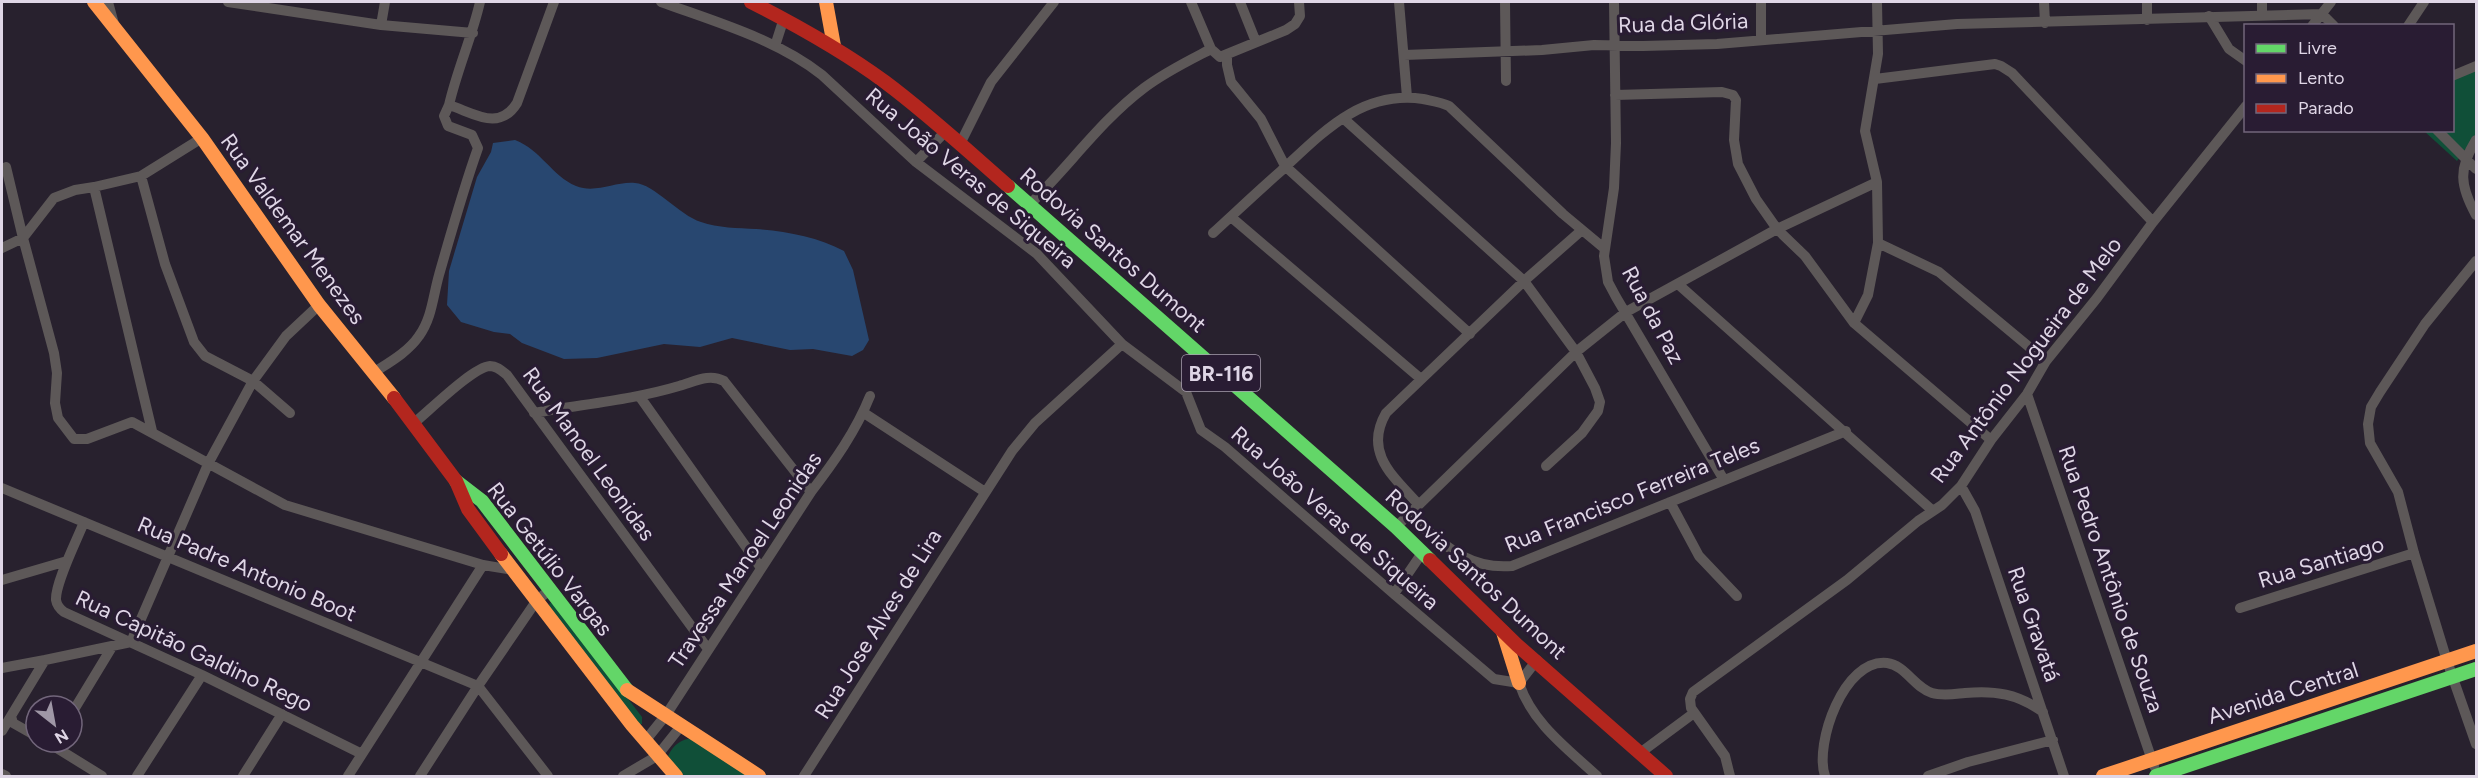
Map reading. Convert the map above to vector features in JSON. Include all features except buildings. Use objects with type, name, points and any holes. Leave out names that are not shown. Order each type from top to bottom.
[{"type":"main road","name":"Rua Valdemar Menezes","points":[[94,2],[202,138],[319,304],[414,423],[456,481]]},
{"type":"main road","name":"Rodovia Santos Dumont","points":[[751,2],[834,46],[882,79],[946,131],[1028,206],[1160,318],[1396,527],[1502,630],[1666,777]]},
{"type":"main road","points":[[826,2],[834,46]]},
{"type":"main road","name":"Rua Getúlio Vargas","points":[[456,481],[468,509],[513,570],[645,741],[676,777]]},
{"type":"main road","name":"Rua Getúlio Vargas","points":[[456,481],[482,501],[631,695],[666,715],[759,777]]},
{"type":"main road","points":[[1502,630],[1519,683]]},
{"type":"main road","name":"Avenida Central","points":[[2103,777],[2152,758],[2476,651]]},
{"type":"main road","name":"Avenida Central","points":[[2157,776],[2476,669]]},
{"type":"street","points":[[108,2],[114,27]]},
{"type":"street","points":[[228,2],[381,25],[473,33]]},
{"type":"street","points":[[381,25],[385,2]]},
{"type":"street","points":[[373,373],[411,346],[426,325],[432,308],[459,206],[478,148],[472,135],[448,126],[444,116],[454,81],[473,33],[480,2]]},
{"type":"street","points":[[449,105],[494,119],[510,114],[517,103],[554,2]]},
{"type":"street","name":"Rua João Veras de Siqueira","points":[[662,2],[775,46],[822,75],[916,162],[1037,254],[1122,344],[1186,392],[1201,430],[1225,447],[1494,679],[1519,683]]},
{"type":"street","points":[[960,144],[971,127],[991,82],[1054,2]]},
{"type":"street","points":[[1191,2],[1212,51],[1220,57],[1286,30],[1295,24],[1300,16],[1299,2]]},
{"type":"street","points":[[1240,2],[1256,42]]},
{"type":"street","points":[[1399,2],[1407,97]]},
{"type":"street","points":[[1505,2],[1506,81]]},
{"type":"street","name":"Rua da Paz","points":[[1614,2],[1616,142],[1614,188],[1604,262],[1608,282],[1724,480]]},
{"type":"street","points":[[1761,2],[1761,39]]},
{"type":"street","points":[[1854,323],[1868,295],[1878,243],[1877,182],[1865,131],[1865,119],[1875,78],[1877,2]]},
{"type":"street","points":[[2044,2],[2045,23]]},
{"type":"street","points":[[2147,2],[2147,20]]},
{"type":"street","points":[[2262,2],[2262,15]]},
{"type":"street","points":[[2314,24],[2331,2]]},
{"type":"street","points":[[2409,24],[2424,2]]},
{"type":"street","points":[[2322,14],[2332,24]]},
{"type":"street","name":"Rua da Glória","points":[[1404,55],[1562,49],[1594,45],[1717,44],[1957,24],[2322,14]]},
{"type":"street","points":[[2209,16],[2229,49],[2244,60]]},
{"type":"street","points":[[775,46],[784,18]]},
{"type":"street","points":[[1028,206],[1120,109],[1143,89],[1170,70],[1212,51]]},
{"type":"street","points":[[1227,54],[1231,82],[1261,119],[1286,166],[1470,334]]},
{"type":"street","points":[[1875,78],[1995,64],[2001,66],[2012,73],[2153,222]]},
{"type":"street","points":[[2454,75],[2476,66]]},
{"type":"street","points":[[1615,94],[1722,92],[1733,95],[1736,100],[1734,140],[1738,164],[1756,199],[1777,229],[1805,256],[1854,323],[1991,440]]},
{"type":"street","points":[[1213,233],[1308,143],[1343,118],[1364,105],[1407,97],[1440,102],[1449,106],[1530,184],[1605,249]]},
{"type":"street","name":"Rua Antônio Nogueira de Melo","points":[[1694,713],[1689,704],[1693,692],[1847,580],[1961,486],[1991,440],[2027,394],[2046,362],[2153,222],[2244,108]]},
{"type":"street","points":[[1343,118],[1524,281],[1576,352],[1595,388],[1600,402],[1599,411],[1582,433],[1546,466]]},
{"type":"street","points":[[916,162],[946,131]]},
{"type":"street","points":[[2439,132],[2476,169]]},
{"type":"street","points":[[2,248],[23,238],[54,198],[75,189],[141,176],[202,138]]},
{"type":"street","points":[[2476,140],[2465,158],[2463,179],[2466,198],[2476,215]]},
{"type":"street","points":[[6,167],[54,353],[57,373],[55,403],[58,418],[74,439],[87,439],[132,422],[285,505],[483,565],[513,570]]},
{"type":"street","points":[[141,176],[165,264],[194,342],[205,356],[253,381],[290,413]]},
{"type":"street","points":[[1396,527],[1576,352],[1626,312],[1679,285],[1777,229],[1877,182]]},
{"type":"street","points":[[94,187],[152,431]]},
{"type":"street","points":[[1231,217],[1421,379]]},
{"type":"street","points":[[1418,504],[1382,462],[1378,429],[1386,413],[1524,281],[1582,230]]},
{"type":"street","points":[[1878,243],[1939,272],[2046,362]]},
{"type":"street","points":[[2476,261],[2425,324],[2392,371],[2371,407],[2368,434],[2370,443],[2398,492],[2447,661],[2476,744]]},
{"type":"street","points":[[1679,285],[1846,431],[1933,511]]},
{"type":"street","points":[[2,668],[131,642],[209,462],[253,381],[286,336],[319,304]]},
{"type":"street","name":"Rua Jose Alves de Lira","points":[[804,777],[1012,451],[1035,423],[1122,344]]},
{"type":"street","name":"Rua Manoel Leonidas","points":[[414,423],[465,380],[491,366],[507,375],[708,649]]},
{"type":"street","points":[[534,413],[640,397],[703,379],[719,378],[724,381],[811,492]]},
{"type":"street","name":"Rua Pedro Antônio de Souza","points":[[2027,394],[2157,776]]},
{"type":"street","name":"Travessa Manoel Leonidas","points":[[645,741],[666,715],[811,492],[837,458],[864,413],[870,396]]},
{"type":"street","points":[[640,397],[761,568]]},
{"type":"street","points":[[864,413],[985,492]]},
{"type":"street","name":"Rua Francisco Ferreira Teles","points":[[1408,515],[1468,560],[1496,568],[1524,563],[1846,431]]},
{"type":"street","name":"Rua Gravatá","points":[[1961,486],[1975,511],[2064,777]]},
{"type":"street","name":"Rua Padre Antonio Boot","points":[[2,488],[478,686]]},
{"type":"street","points":[[1670,502],[1699,556],[1737,596]]},
{"type":"street","name":"Rua Capitão Galdino Rego","points":[[84,522],[67,561],[56,598],[59,608],[71,616],[202,675],[362,754]]},
{"type":"street","points":[[1394,594],[1422,553]]},
{"type":"street","name":"Rua Santiago","points":[[2240,608],[2414,553]]},
{"type":"street","points":[[2,580],[67,561]]},
{"type":"street","points":[[348,777],[483,565]]},
{"type":"street","points":[[420,777],[537,600],[550,590]]},
{"type":"street","points":[[83,694],[112,646]]},
{"type":"street","points":[[2,731],[45,660]]},
{"type":"street","points":[[1537,660],[1519,683],[1524,699],[1545,728],[1597,777]]},
{"type":"street","points":[[1825,777],[1822,756],[1824,740],[1837,702],[1850,683],[1862,671],[1873,666],[1884,663],[1894,665],[1932,693],[1999,692],[2027,701],[2043,712]]},
{"type":"street","points":[[137,777],[202,675]]},
{"type":"street","points":[[478,686],[548,777]]},
{"type":"street","points":[[1640,753],[1694,713],[1725,756],[1730,777]]},
{"type":"street","points":[[243,777],[282,714]]},
{"type":"street","points":[[11,716],[13,723],[24,729]]},
{"type":"street","points":[[623,777],[657,756],[681,726]]},
{"type":"street","points":[[1928,777],[1968,762],[2053,740]]},
{"type":"street","points":[[68,754],[102,777]]},
{"type":"street","points":[[2,774],[6,777]]},
{"type":"green space","points":[[2476,64],[2476,134],[2457,161],[2425,132],[2454,132],[2454,75]]},
{"type":"green space","points":[[554,602],[642,717],[642,724],[639,724],[548,608],[550,603]]},
{"type":"green space","points":[[694,738],[753,776],[686,776],[681,774],[668,756],[678,743]]},
{"type":"water","points":[[515,140],[532,150],[560,176],[576,186],[591,189],[635,183],[650,189],[701,222],[721,227],[790,233],[812,238],[844,251],[853,270],[869,340],[863,350],[852,356],[813,349],[790,350],[732,338],[700,347],[664,344],[597,358],[564,359],[522,343],[510,334],[494,332],[461,322],[447,305],[449,271],[477,177],[491,152],[493,143]]},
{"type":"traffic: fast","points":[[1008,186],[1396,527],[1430,560]]},
{"type":"traffic: fast","points":[[456,481],[482,501],[627,690]]},
{"type":"traffic: fast","points":[[2156,776],[2476,669]]},
{"type":"traffic: slow","points":[[94,2],[202,138],[319,305],[394,398]]},
{"type":"traffic: slow","points":[[826,2],[834,46]]},
{"type":"traffic: slow","points":[[501,554],[632,725],[676,776]]},
{"type":"traffic: slow","points":[[1503,632],[1519,683]]},
{"type":"traffic: slow","points":[[2103,776],[2476,651]]},
{"type":"traffic: slow","points":[[627,690],[759,776]]},
{"type":"traffic: jam","points":[[751,2],[820,39],[885,82],[1008,186]]},
{"type":"traffic: jam","points":[[394,398],[456,481],[468,509],[501,554]]},
{"type":"traffic: jam","points":[[1430,560],[1517,645],[1666,776]]}]
